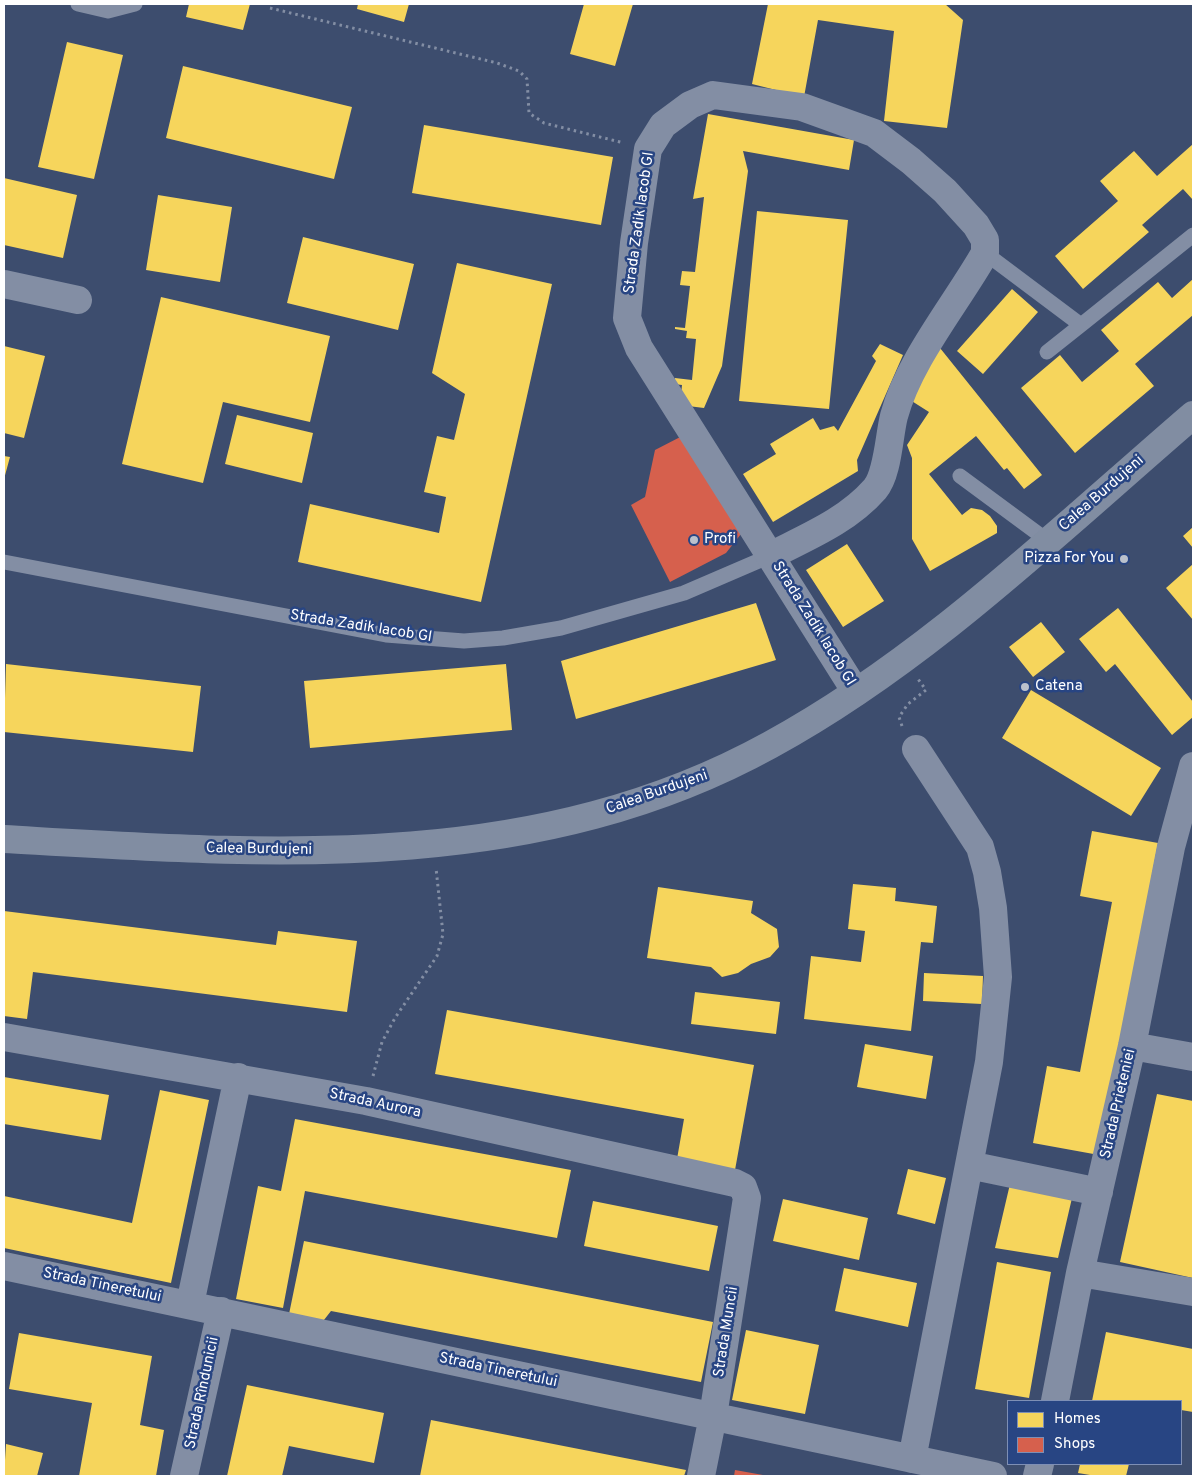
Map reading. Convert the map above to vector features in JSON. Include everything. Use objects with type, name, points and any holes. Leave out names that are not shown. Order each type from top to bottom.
[{"type":"main road","name":"Calea Burdujeni","points":[[4,839],[264,852],[371,850],[433,845],[564,824],[641,801],[715,772],[768,746],[856,692],[947,625],[1193,415]]},
{"type":"street","name":"Strada Zadik Iacob Gl","points":[[770,556],[855,510],[877,487],[889,449],[894,418],[901,393],[913,370],[985,253],[985,240],[976,225],[945,191],[874,133],[802,107],[713,95],[690,104],[663,125],[648,149],[634,243],[627,318],[639,348],[770,556],[856,692]]},
{"type":"street","points":[[4,284],[78,300]]},
{"type":"street","points":[[912,1458],[990,1062],[998,977],[993,908],[988,872],[980,847],[916,748]]},
{"type":"street","name":"Strada Prieteniei","points":[[1055,1400],[1080,1273],[1132,1046],[1171,847],[1188,808],[1193,766]]},
{"type":"street","name":"Strada Aurora","points":[[4,1037],[366,1101],[735,1183],[743,1187]]},
{"type":"street","points":[[1132,1046],[1193,1057]]},
{"type":"street","points":[[190,1304],[238,1077]]},
{"type":"street","points":[[969,1165],[1098,1192]]},
{"type":"street","name":"Strada Muncii","points":[[701,1476],[713,1416],[747,1198],[743,1187]]},
{"type":"street","name":"Strada Tineretului","points":[[4,1266],[221,1310],[291,1328],[993,1476]]},
{"type":"street","points":[[1080,1273],[1193,1292]]},
{"type":"street","name":"Strada Rîndunicii","points":[[184,1476],[221,1310]]},
{"type":"lane","points":[[78,4],[108,11],[135,4]]},
{"type":"lane","points":[[1047,352],[1193,236]]},
{"type":"lane","points":[[985,253],[1082,325]]},
{"type":"lane","points":[[960,476],[1048,540]]},
{"type":"lane","name":"Strada Zadik Iacob Gl","points":[[4,562],[386,634],[464,641],[503,638],[570,626],[684,593],[770,556]]},
{"type":"path","points":[[270,8],[512,68],[519,71],[527,79],[530,113],[544,123],[648,149]]},
{"type":"path","points":[[903,658],[926,690],[908,704],[899,718],[902,727],[916,748]]},
{"type":"path","points":[[366,1101],[382,1042],[395,1018],[437,956],[443,934],[433,845]]},
{"type":"building: Homes","points":[[189,4],[250,4],[243,30],[186,17]]},
{"type":"building: Homes","points":[[358,4],[409,4],[404,22],[357,9]]},
{"type":"building: Homes","points":[[584,4],[633,4],[615,66],[570,54]]},
{"type":"building: Homes","points":[[768,4],[945,4],[963,20],[947,128],[884,121],[894,31],[818,20],[804,97],[752,84]]},
{"type":"building: Homes","points":[[67,42],[123,55],[94,179],[38,167]]},
{"type":"building: Homes","points":[[183,66],[352,107],[334,179],[166,138]]},
{"type":"building: Homes","points":[[708,114],[854,140],[849,170],[743,151],[748,171],[722,366],[704,408],[680,405],[682,385],[674,384],[675,378],[692,380],[696,339],[686,338],[687,331],[675,329],[675,327],[685,328],[690,286],[680,285],[682,271],[695,272],[704,197],[693,199]]},
{"type":"building: Homes","points":[[424,125],[613,157],[601,225],[412,193]]},
{"type":"building: Homes","points":[[1193,144],[1193,200],[1183,189],[1142,225],[1149,232],[1083,289],[1055,256],[1118,201],[1100,181],[1134,151],[1157,176]]},
{"type":"building: Homes","points":[[4,178],[77,195],[63,258],[4,245]]},
{"type":"building: Homes","points":[[158,195],[232,207],[220,282],[146,270]]},
{"type":"building: Homes","points":[[757,211],[848,220],[829,409],[739,401]]},
{"type":"building: Homes","points":[[303,237],[414,264],[398,330],[287,303]]},
{"type":"building: Homes","points":[[457,263],[552,284],[481,602],[298,562],[310,504],[439,533],[446,497],[424,492],[437,436],[454,440],[465,394],[432,373]]},
{"type":"building: Homes","points":[[1193,279],[1193,315],[1135,364],[1154,386],[1075,453],[1021,388],[1060,355],[1082,382],[1119,351],[1101,330],[1158,282],[1172,298]]},
{"type":"building: Homes","points":[[1012,289],[1038,312],[983,374],[957,351]]},
{"type":"building: Homes","points":[[161,297],[330,336],[310,422],[223,402],[203,483],[122,464]]},
{"type":"building: Homes","points":[[880,344],[903,355],[857,460],[858,471],[773,522],[743,474],[776,454],[770,444],[813,418],[820,430],[834,426],[838,431],[876,361],[872,356]]},
{"type":"building: Homes","points":[[4,346],[45,356],[24,438],[4,433]]},
{"type":"building: Homes","points":[[940,348],[1042,475],[1024,489],[1007,468],[1004,470],[976,436],[929,474],[962,515],[971,508],[982,510],[990,516],[997,526],[997,533],[930,571],[912,539],[912,458],[907,445],[929,412],[907,398]]},
{"type":"building: Homes","points":[[237,415],[313,433],[302,483],[225,464]]},
{"type":"building: Homes","points":[[4,456],[10,457],[4,479]]},
{"type":"building: Homes","points":[[1193,527],[1193,548],[1183,536]]},
{"type":"building: Homes","points":[[847,544],[884,601],[843,627],[806,570]]},
{"type":"building: Homes","points":[[1193,564],[1193,620],[1166,588]]},
{"type":"building: Homes","points":[[756,603],[776,660],[576,719],[561,661]]},
{"type":"building: Homes","points":[[1118,608],[1193,702],[1193,717],[1172,735],[1115,664],[1106,672],[1079,639]]},
{"type":"building: Homes","points":[[1041,622],[1065,652],[1033,677],[1009,647]]},
{"type":"building: Homes","points":[[6,664],[201,686],[193,752],[4,732]]},
{"type":"building: Homes","points":[[506,664],[512,730],[310,748],[304,681]]},
{"type":"building: Homes","points":[[1031,690],[1161,768],[1131,816],[1002,738]]},
{"type":"building: Homes","points":[[1092,831],[1158,843],[1099,1155],[1033,1143],[1047,1066],[1080,1072],[1112,902],[1080,896]]},
{"type":"building: Homes","points":[[853,884],[896,888],[895,901],[937,906],[933,943],[921,942],[911,1031],[804,1019],[811,956],[861,962],[865,931],[848,929]]},
{"type":"building: Homes","points":[[658,887],[753,901],[751,913],[777,929],[779,947],[770,957],[751,964],[738,973],[722,977],[711,967],[647,958]]},
{"type":"building: Homes","points":[[4,911],[276,945],[278,931],[357,941],[347,1012],[33,972],[27,1019],[4,1016]]},
{"type":"building: Homes","points":[[924,973],[983,976],[982,1004],[923,1001]]},
{"type":"building: Homes","points":[[695,992],[780,1002],[776,1034],[691,1024]]},
{"type":"building: Homes","points":[[447,1010],[754,1065],[735,1170],[677,1159],[684,1119],[435,1074]]},
{"type":"building: Homes","points":[[865,1044],[933,1056],[926,1099],[857,1087]]},
{"type":"building: Homes","points":[[4,1077],[109,1095],[101,1140],[4,1124]]},
{"type":"building: Homes","points":[[160,1090],[209,1100],[171,1283],[4,1248],[4,1196],[132,1223]]},
{"type":"building: Homes","points":[[1157,1094],[1193,1101],[1193,1278],[1120,1262]]},
{"type":"building: Homes","points":[[295,1119],[571,1170],[557,1238],[305,1191],[283,1308],[236,1299],[258,1186],[281,1191]]},
{"type":"building: Homes","points":[[908,1169],[946,1178],[935,1224],[897,1214]]},
{"type":"building: Homes","points":[[1010,1184],[1072,1198],[1058,1258],[995,1248]]},
{"type":"building: Homes","points":[[783,1199],[868,1218],[859,1260],[773,1241]]},
{"type":"building: Homes","points":[[593,1201],[718,1226],[709,1271],[584,1246]]},
{"type":"building: Homes","points":[[304,1241],[713,1322],[701,1382],[331,1311],[320,1325],[288,1319]]},
{"type":"building: Homes","points":[[997,1262],[1051,1272],[1029,1398],[975,1389]]},
{"type":"building: Homes","points":[[844,1268],[917,1283],[908,1327],[835,1311]]},
{"type":"building: Homes","points":[[746,1330],[819,1345],[805,1414],[732,1400]]},
{"type":"building: Homes","points":[[1106,1332],[1193,1349],[1193,1412],[1182,1410],[1182,1400],[1092,1400]]},
{"type":"building: Homes","points":[[19,1333],[152,1356],[140,1425],[164,1430],[156,1476],[79,1476],[92,1403],[9,1389]]},
{"type":"building: Homes","points":[[247,1385],[384,1413],[374,1463],[289,1446],[282,1476],[227,1476]]},
{"type":"building: Homes","points":[[431,1420],[686,1470],[684,1476],[420,1476]]},
{"type":"building: Homes","points":[[6,1444],[43,1453],[37,1476],[4,1476]]},
{"type":"building: Homes","points":[[1080,1465],[1129,1465],[1126,1476],[1096,1476],[1078,1473]]},
{"type":"building: Shops","points":[[686,434],[741,534],[726,553],[670,582],[631,505],[645,497],[655,450]]},
{"type":"building: Shops","points":[[735,1470],[763,1475],[763,1476],[734,1476]]},
{"type":"place","name":"Profi","points":[[694,540]]},
{"type":"place","name":"Pizza For You","points":[[1124,559]]},
{"type":"place","name":"Catena","points":[[1025,687]]}]
